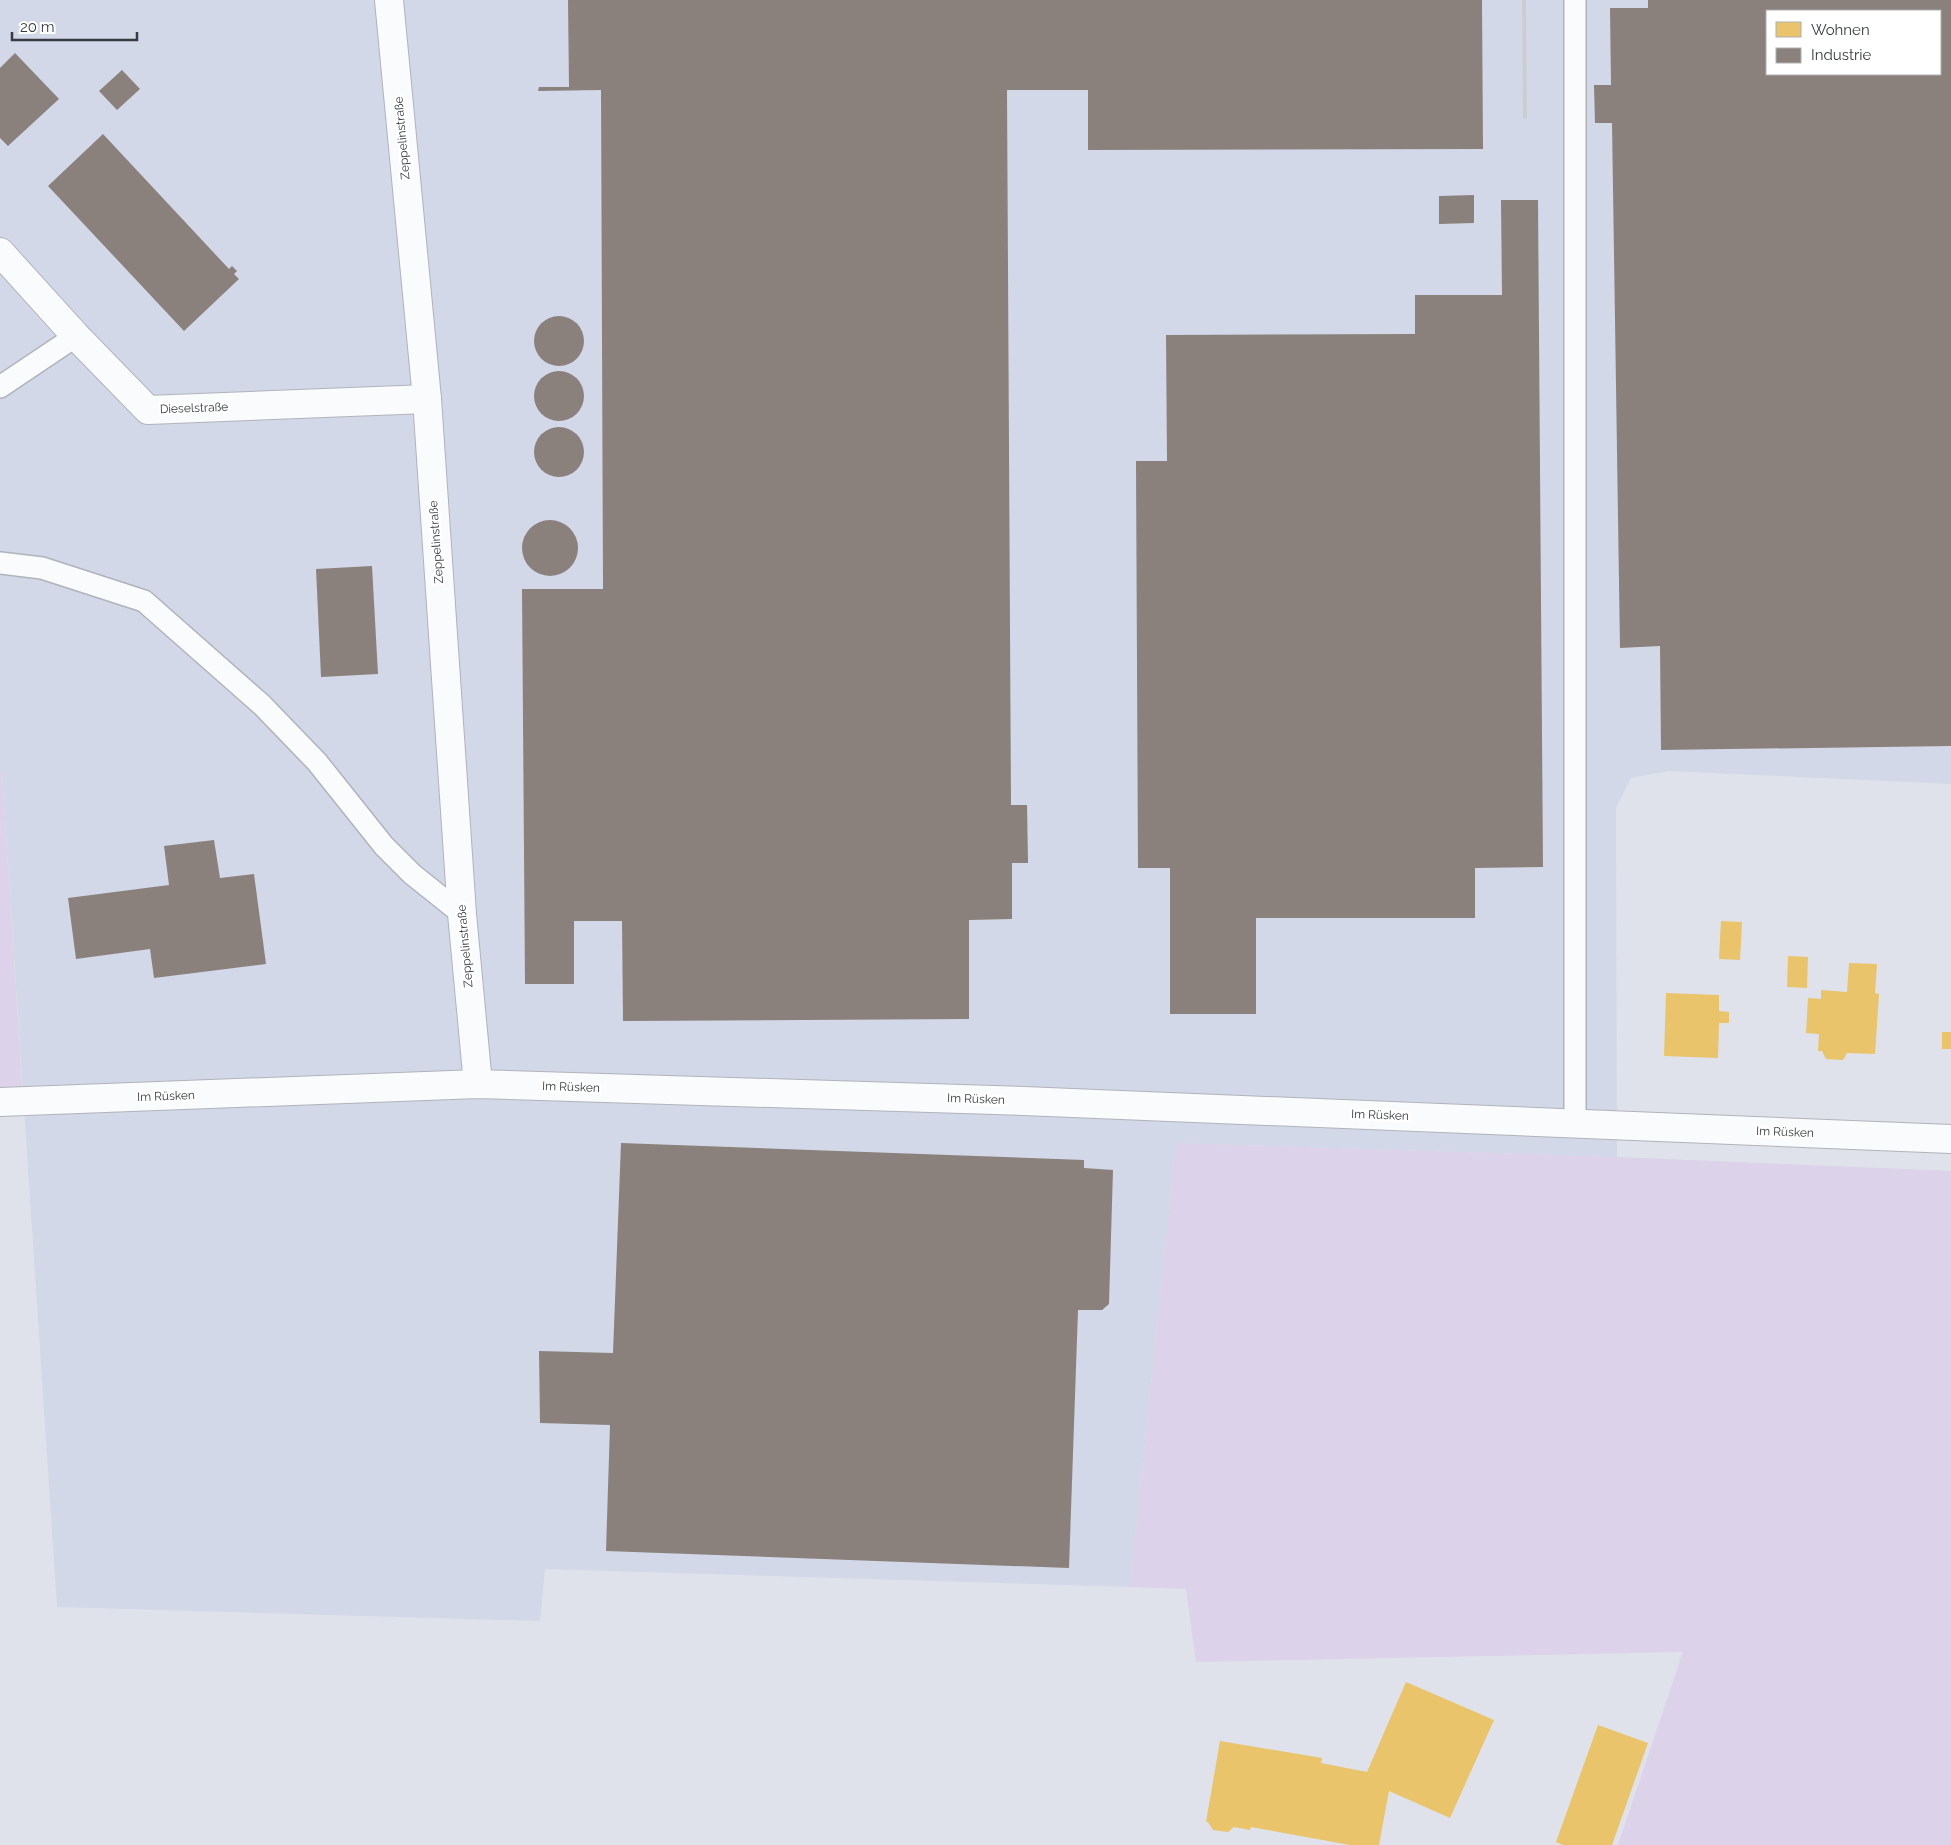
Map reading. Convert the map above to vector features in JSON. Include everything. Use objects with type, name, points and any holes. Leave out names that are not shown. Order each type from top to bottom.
[{"type":"street","name":"Zeppelinstraße","points":[[389,0],[427,399],[462,914],[478,1084]]},
{"type":"street","name":"Dieselstraße","points":[[0,252],[76,336],[148,410],[427,399]]},
{"type":"street","name":"Im Rüsken","points":[[0,1102],[478,1084],[1024,1101],[1951,1139]]},
{"type":"lane","points":[[1575,0],[1575,1124]]},
{"type":"lane","points":[[0,387],[76,336]]},
{"type":"lane","points":[[0,563],[42,568],[144,601],[262,706],[316,762],[384,846],[412,874],[462,914]]},
{"type":"shaded area","points":[[0,0],[1951,0],[1951,784],[1669,771],[1631,778],[1616,808],[1617,1157],[1176,1143],[1130,1587],[545,1569],[540,1621],[57,1607],[2,773],[0,773]]},
{"type":"shaded area","points":[[0,773],[2,773],[24,1114],[0,1115]]},
{"type":"shaded area","points":[[1176,1143],[1617,1157],[1951,1171],[1951,1845],[1618,1845],[1683,1652],[1196,1662],[1186,1589],[1130,1587]]},
{"type":"building: Wohnen","points":[[1721,921],[1742,922],[1740,960],[1719,959]]},
{"type":"building: Wohnen","points":[[1788,956],[1808,957],[1807,988],[1787,987]]},
{"type":"building: Wohnen","points":[[1849,963],[1877,964],[1875,993],[1879,994],[1875,1054],[1847,1053],[1843,1060],[1826,1059],[1822,1051],[1818,1051],[1819,1034],[1806,1033],[1808,998],[1821,999],[1821,990],[1847,992]]},
{"type":"building: Wohnen","points":[[1666,993],[1719,995],[1719,1011],[1729,1012],[1729,1023],[1719,1023],[1718,1058],[1664,1056]]},
{"type":"building: Wohnen","points":[[1942,1032],[1951,1032],[1951,1049],[1942,1049]]},
{"type":"building: Wohnen","points":[[1406,1682],[1494,1720],[1450,1818],[1389,1791],[1379,1845],[1350,1845],[1251,1827],[1250,1830],[1234,1827],[1228,1832],[1213,1830],[1208,1822],[1206,1822],[1220,1741],[1322,1758],[1321,1763],[1367,1772]]},
{"type":"building: Wohnen","points":[[1598,1725],[1648,1743],[1612,1845],[1563,1845],[1556,1842]]},
{"type":"building: Industrie","points":[[568,0],[1482,0],[1483,149],[1088,150],[1088,90],[1007,90],[1011,805],[1027,805],[1028,863],[1012,863],[1012,919],[969,920],[969,1019],[623,1021],[622,921],[574,921],[574,984],[525,984],[522,589],[603,589],[601,90],[538,91],[539,87],[569,87]]},
{"type":"building: Industrie","points":[[1648,0],[1951,0],[1951,746],[1661,750],[1660,646],[1620,648],[1612,123],[1595,123],[1594,85],[1611,85],[1610,8],[1648,8]]},
{"type":"building: Industrie","points":[[15,53],[59,99],[8,146],[0,138],[0,68]]},
{"type":"building: Industrie","points":[[122,70],[140,89],[117,110],[99,91]]},
{"type":"building: Industrie","points":[[103,134],[229,269],[232,266],[237,271],[234,274],[239,279],[184,331],[48,186]]},
{"type":"building: Industrie","points":[[1474,195],[1474,223],[1439,224],[1439,196]]},
{"type":"building: Industrie","points":[[1501,200],[1538,200],[1543,867],[1475,868],[1475,918],[1256,918],[1256,1014],[1170,1014],[1170,868],[1138,868],[1136,461],[1167,461],[1166,335],[1415,334],[1415,295],[1502,295]]},
{"type":"building: Industrie","points":[[559,316],[568,318],[579,327],[584,341],[582,350],[573,361],[559,366],[550,364],[539,355],[534,341],[536,332],[545,321]]},
{"type":"building: Industrie","points":[[559,371],[568,373],[579,382],[584,396],[582,405],[573,416],[559,421],[550,419],[539,410],[534,396],[536,387],[545,376]]},
{"type":"building: Industrie","points":[[559,427],[568,429],[579,438],[584,452],[582,461],[573,472],[559,477],[550,475],[539,466],[534,452],[536,443],[545,432]]},
{"type":"building: Industrie","points":[[544,520],[556,520],[566,524],[574,532],[578,548],[574,564],[566,572],[556,576],[544,576],[534,572],[526,564],[522,554],[522,542],[526,532],[534,524]]},
{"type":"building: Industrie","points":[[372,566],[378,674],[321,677],[316,569]]},
{"type":"building: Industrie","points":[[214,840],[220,878],[254,874],[266,964],[154,978],[150,949],[76,959],[68,898],[169,885],[164,846]]},
{"type":"building: Industrie","points":[[621,1143],[1084,1160],[1084,1168],[1113,1170],[1109,1304],[1102,1310],[1078,1310],[1069,1568],[606,1551],[610,1425],[540,1423],[539,1351],[613,1353]]},
{"type":"railway","points":[[1524,0],[1525,117]]}]
